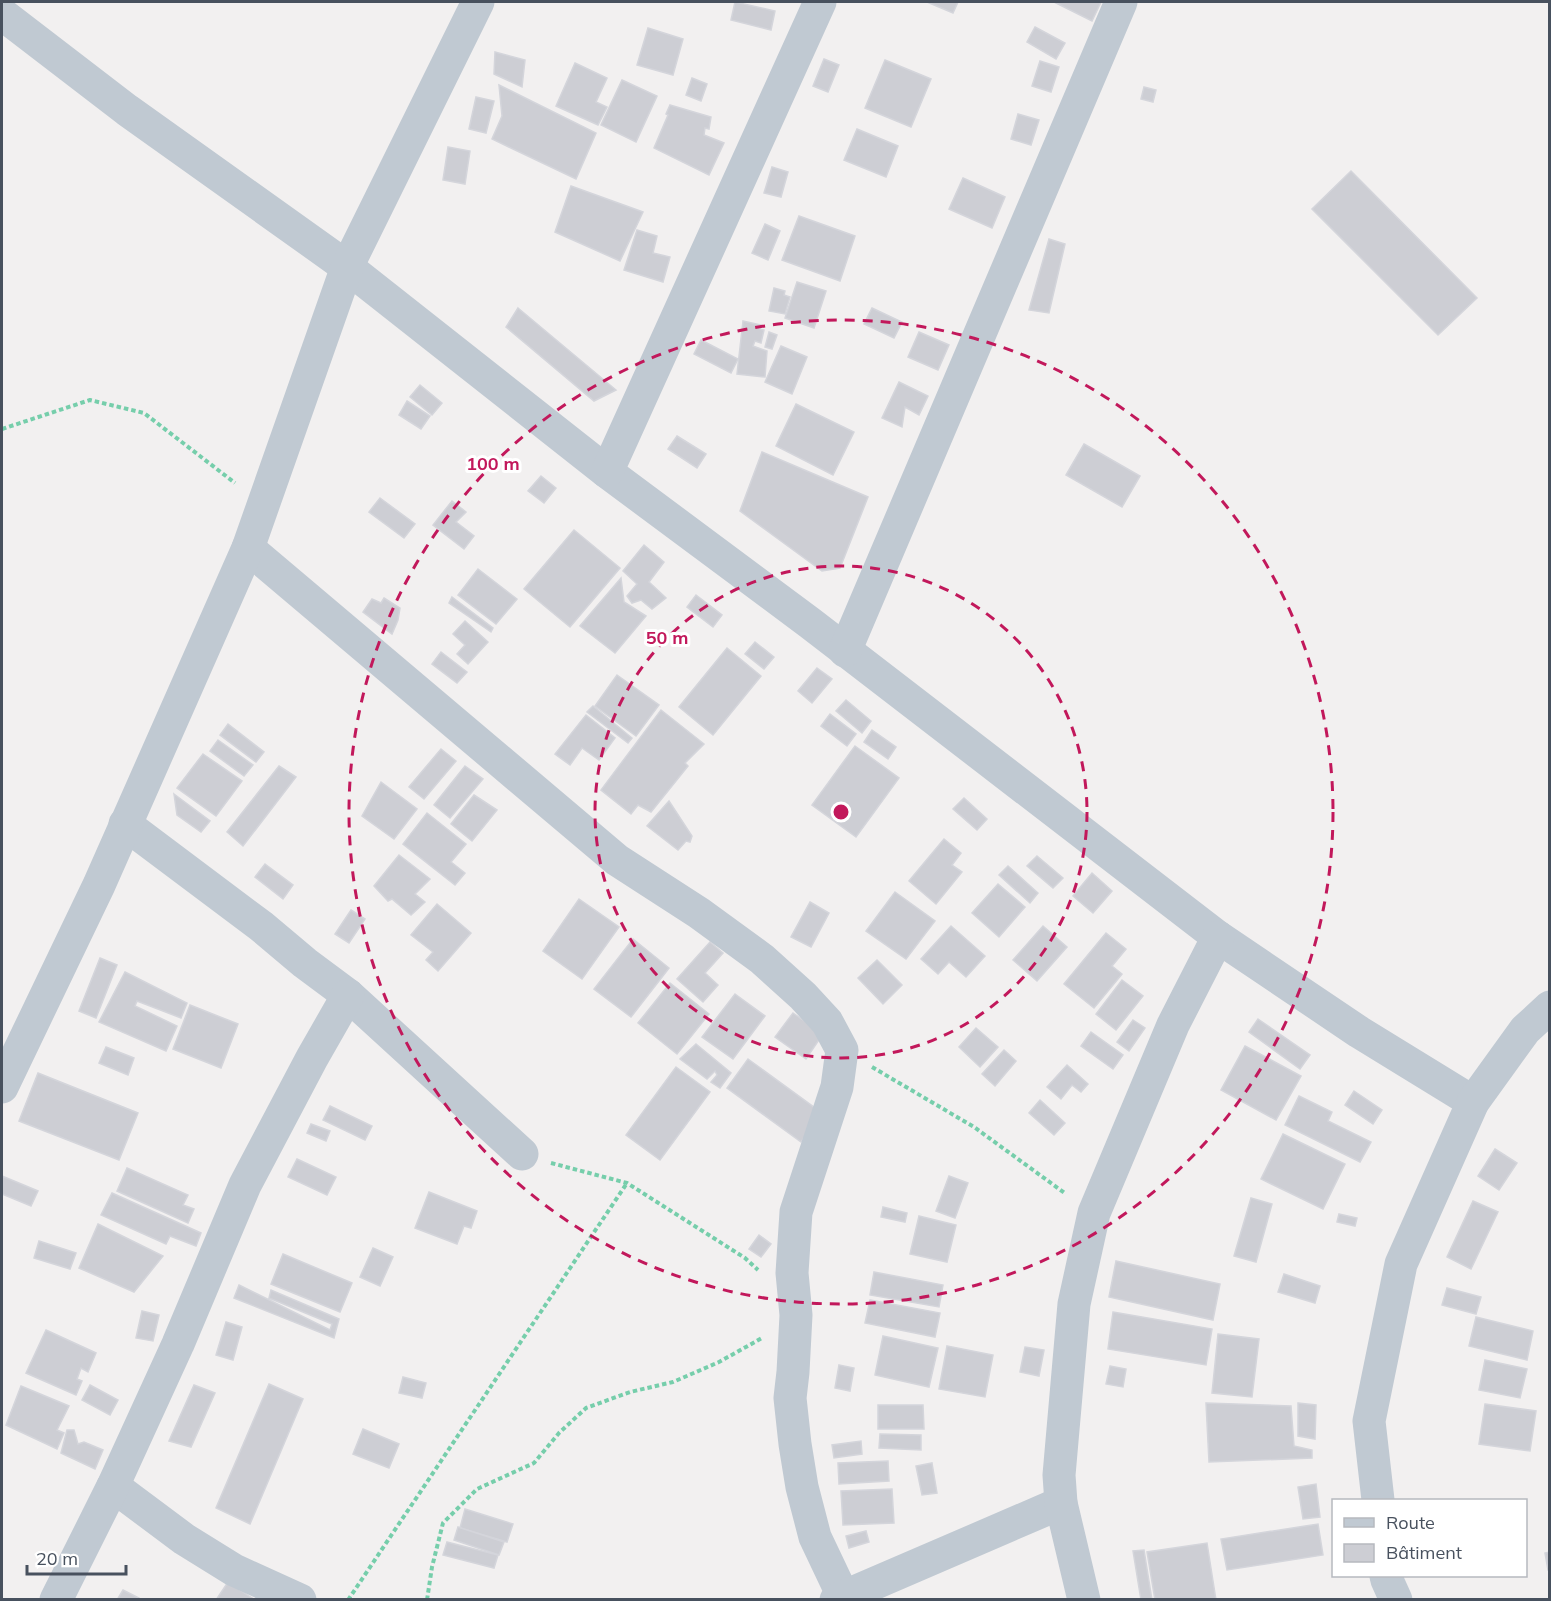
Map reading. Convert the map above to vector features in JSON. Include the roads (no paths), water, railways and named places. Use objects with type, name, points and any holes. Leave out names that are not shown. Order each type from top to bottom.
[{"type":"street","points":[[2,1087],[99,885],[248,548],[347,267],[478,2]]},
{"type":"street","points":[[607,471],[820,2]]},
{"type":"street","points":[[845,651],[1121,2]]},
{"type":"street","points":[[2,14],[127,111],[347,267],[607,471],[1218,937],[1359,1032],[1473,1102]]},
{"type":"street","points":[[248,548],[617,860],[699,913],[762,959],[827,1022],[842,1050],[837,1087],[796,1212],[792,1273],[796,1316],[790,1398],[802,1487],[816,1537],[839,1598],[1061,1503]]},
{"type":"street","points":[[125,824],[261,926],[348,995],[522,1154]]},
{"type":"street","points":[[1084,1599],[1061,1503],[1059,1474],[1074,1304],[1094,1213],[1173,1025],[1218,937]]},
{"type":"street","points":[[56,1599],[113,1486],[178,1344],[245,1185],[348,995]]},
{"type":"street","points":[[1378,1499],[1369,1420],[1401,1264],[1473,1102],[1526,1030],[1550,1007]]},
{"type":"street","points":[[113,1486],[184,1539],[234,1570],[300,1599]]},
{"type":"street","points":[[1386,1577],[1396,1599]]}]
